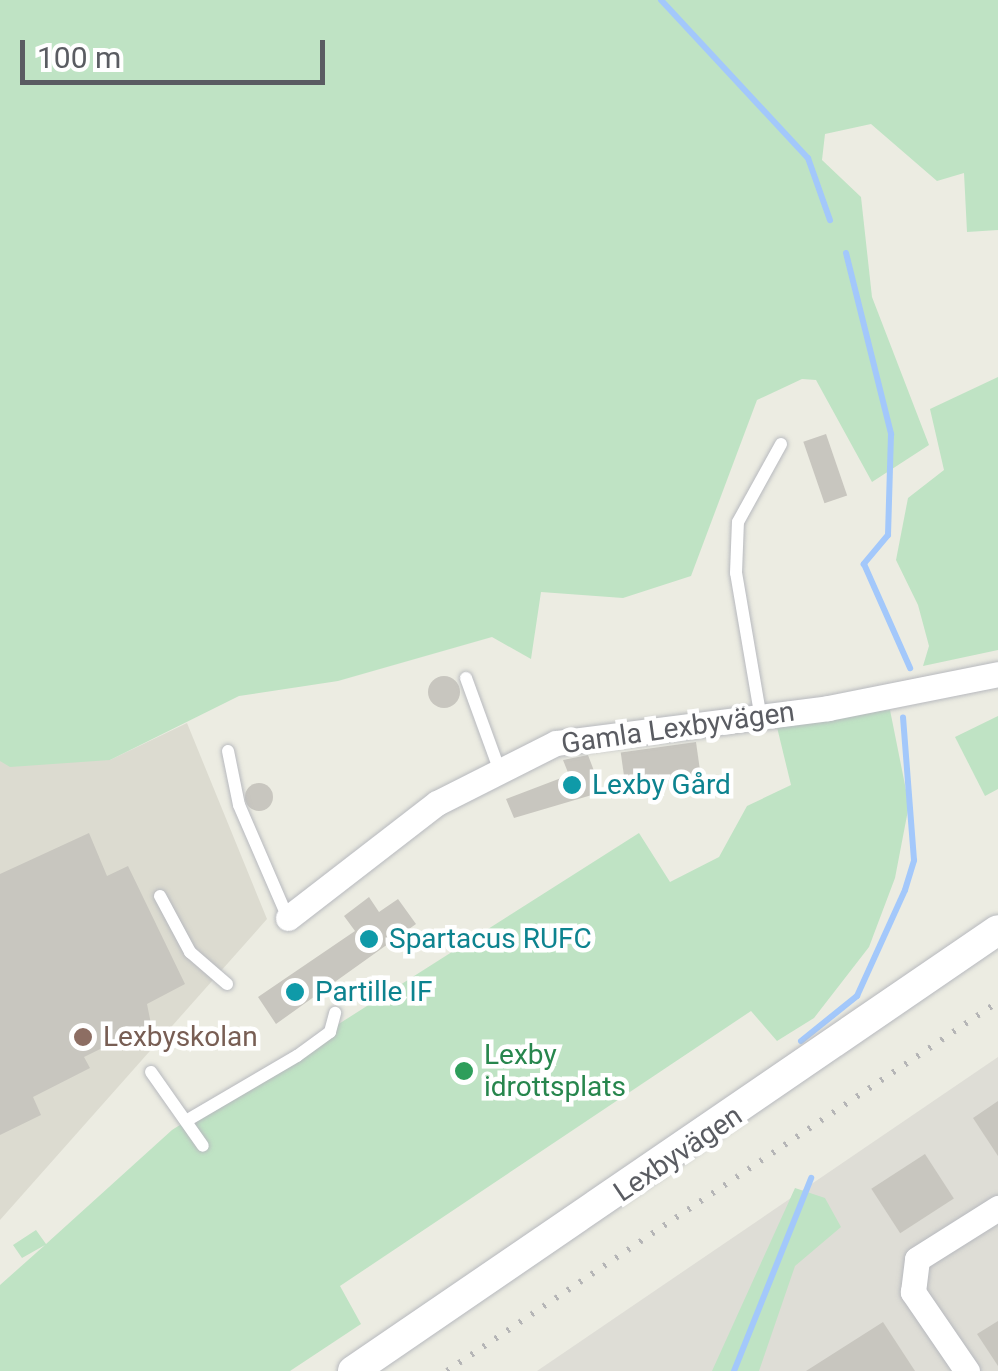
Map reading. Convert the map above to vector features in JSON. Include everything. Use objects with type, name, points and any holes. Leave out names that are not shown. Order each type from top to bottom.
[{"type":"street","name":"Gamla Lexbyvägen","points":[[288,918],[363,854],[498,766],[556,743],[998,674]]},
{"type":"street","name":"Lexbyvägen","points":[[353,1371],[998,930]]},
{"type":"street","points":[[966,1371],[913,1292],[917,1259],[998,1208]]},
{"type":"lane","points":[[760,713],[736,573],[738,522],[781,444]]},
{"type":"lane","points":[[466,678],[498,766]]},
{"type":"lane","points":[[228,751],[240,805],[288,918]]},
{"type":"lane","points":[[160,896],[190,952],[227,984]]},
{"type":"lane","points":[[186,1122],[297,1056],[330,1032],[336,1013]]},
{"type":"lane","points":[[151,1072],[204,1146]]},
{"type":"shaded area","name":"Lexbyskolan","points":[[187,723],[267,919],[0,1220],[0,761],[110,760]]},
{"type":"shaded area","points":[[998,1057],[998,1371],[537,1371]]},
{"type":"green space","points":[[0,0],[998,0],[998,230],[967,232],[964,173],[937,181],[871,124],[825,134],[822,160],[861,197],[872,297],[929,445],[872,482],[816,380],[802,379],[757,400],[691,576],[623,598],[541,592],[531,659],[492,637],[338,681],[239,696],[110,760],[10,767],[0,761]]},
{"type":"green space","points":[[998,377],[998,650],[923,666],[929,646],[918,605],[896,560],[908,498],[944,470],[930,409]]},
{"type":"green space","name":"Lexby idrottsplats","points":[[890,710],[909,805],[895,878],[869,947],[814,1018],[777,1041],[751,1011],[340,1286],[361,1324],[290,1371],[0,1371],[0,1285],[45,1245],[22,1258],[13,1245],[36,1230],[46,1244],[172,1130],[639,833],[670,882],[719,857],[747,806],[791,785],[775,719]]},
{"type":"green space","points":[[998,716],[998,789],[985,796],[955,737]]},
{"type":"green space","points":[[795,1188],[825,1198],[841,1227],[795,1266],[759,1371],[712,1371]]},
{"type":"building","points":[[826,434],[847,495],[824,503],[803,442]]},
{"type":"building","points":[[444,676],[455,681],[460,692],[455,703],[444,708],[433,703],[428,692],[433,681]]},
{"type":"building","points":[[696,742],[701,777],[626,787],[621,753]]},
{"type":"building","name":"Lexby Gård","points":[[588,755],[602,792],[514,818],[506,799],[569,775],[563,760]]},
{"type":"building","points":[[259,783],[269,787],[273,797],[269,807],[259,811],[249,807],[245,797],[249,787]]},
{"type":"building","points":[[89,833],[107,876],[128,866],[185,984],[147,1004],[151,1024],[84,1057],[90,1068],[33,1097],[41,1115],[0,1135],[0,874]]},
{"type":"building","points":[[369,897],[379,912],[398,899],[416,924],[276,1024],[258,997],[355,931],[344,916]]},
{"type":"building","points":[[998,1101],[998,1156],[973,1118]]},
{"type":"building","points":[[925,1154],[954,1198],[900,1233],[871,1189]]},
{"type":"building","points":[[998,1321],[998,1366],[977,1334]]},
{"type":"building","points":[[883,1322],[915,1371],[806,1371]]},
{"type":"waterway","points":[[661,0],[808,158],[830,220]]},
{"type":"waterway","points":[[846,253],[891,434],[888,535],[864,564],[910,668]]},
{"type":"waterway","points":[[801,1041],[857,996],[905,890],[914,860],[903,717]]},
{"type":"waterway","points":[[734,1371],[811,1178]]},
{"type":"railway","points":[[447,1371],[998,1002]]},
{"type":"place","name":"Lexby Gård","points":[[572,785]]},
{"type":"place","name":"Spartacus RUFC","points":[[369,939]]},
{"type":"place","name":"Partille IF","points":[[295,992]]},
{"type":"place","name":"Lexbyskolan","points":[[83,1037]]},
{"type":"place","name":"Lexby idrottsplats","points":[[464,1071]]}]
